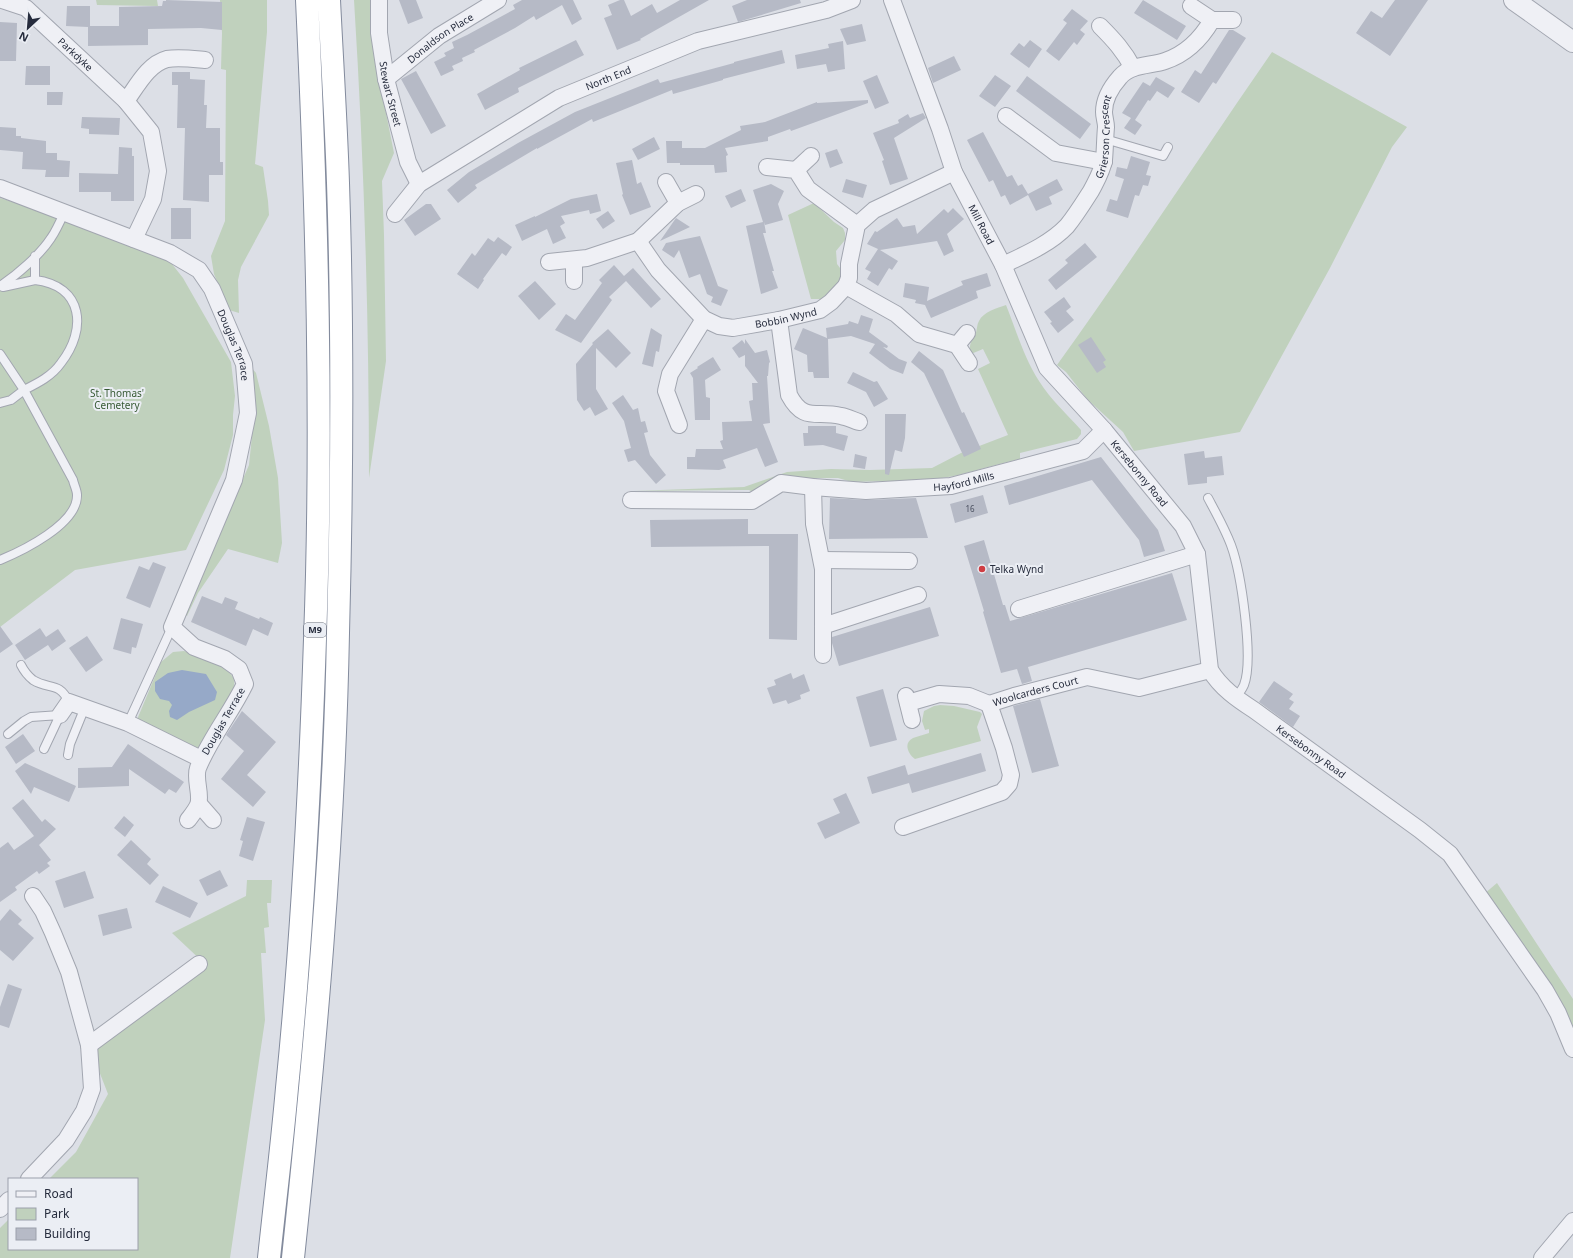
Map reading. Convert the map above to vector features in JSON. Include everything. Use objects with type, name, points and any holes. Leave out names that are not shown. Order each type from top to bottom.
[{"type":"highway","name":"M9","points":[[269,1258],[288,1085],[305,861],[315,637],[319,412],[316,187],[307,0]]},
{"type":"highway","name":"M9","points":[[293,1258],[312,1086],[328,861],[338,636],[342,410],[338,185],[329,0]]},
{"type":"street","name":"Parkdyke","points":[[2,0],[26,8],[126,101],[151,132],[158,171],[153,199],[134,239]]},
{"type":"street","name":"Stewart Street","points":[[379,0],[379,33],[386,78],[408,162],[418,184]]},
{"type":"street","name":"Donaldson Place","points":[[386,78],[438,36],[498,0]]},
{"type":"street","name":"North End","points":[[395,214],[418,184],[559,98],[698,41],[826,10],[852,0]]},
{"type":"street","name":"Mill Road","points":[[892,0],[940,129],[954,172],[1003,265],[1047,368],[1104,430]]},
{"type":"street","points":[[1514,0],[1573,42]]},
{"type":"street","points":[[1191,6],[1212,20],[1233,20]]},
{"type":"street","name":"Grierson Crescent","points":[[1003,265],[1032,251],[1066,226],[1084,202],[1101,172],[1104,162],[1106,125],[1104,111],[1107,99],[1113,86],[1122,75],[1133,68],[1166,61],[1194,45],[1212,20]]},
{"type":"street","points":[[1100,26],[1118,43],[1133,68]]},
{"type":"street","points":[[126,101],[143,77],[156,64],[168,59],[205,60]]},
{"type":"street","points":[[1006,116],[1056,153],[1104,162]]},
{"type":"street","points":[[767,167],[796,170],[811,156]]},
{"type":"street","points":[[796,170],[808,189],[857,225]]},
{"type":"street","points":[[954,172],[874,210],[857,225],[849,264],[849,278],[846,286],[896,314],[919,334],[962,339],[969,363]]},
{"type":"street","points":[[666,182],[678,203]]},
{"type":"street","name":"Douglas Terrace","points":[[0,188],[170,253],[199,270],[212,289],[244,364],[248,413],[234,480],[172,626],[194,647],[225,659],[239,669],[245,684],[201,759],[197,771],[199,804]]},
{"type":"street","points":[[549,262],[587,258],[638,241],[678,203],[696,194]]},
{"type":"street","name":"Bobbin Wynd","points":[[638,241],[658,270],[704,319],[719,326],[733,328],[811,313],[820,310],[831,302],[846,286]]},
{"type":"street","points":[[574,260],[574,281]]},
{"type":"street","points":[[680,425],[666,391],[670,374],[704,319]]},
{"type":"street","points":[[778,320],[789,395],[794,404],[802,412],[816,415],[841,416],[859,422]]},
{"type":"street","name":"Hayford Mills","points":[[631,500],[752,501],[782,483],[866,492],[951,486],[1082,451],[1104,430]]},
{"type":"street","name":"Kersebonny Road","points":[[1104,430],[1183,526],[1197,554],[1210,670],[1223,687],[1236,698],[1403,818],[1450,854],[1544,990],[1558,1013],[1573,1049]]},
{"type":"street","points":[[813,487],[814,524],[823,569],[823,655]]},
{"type":"street","points":[[1019,609],[1197,554]]},
{"type":"street","points":[[822,560],[909,561]]},
{"type":"street","points":[[823,626],[918,595]]},
{"type":"street","name":"Woolcarders Court","points":[[912,720],[907,700],[939,694],[969,696],[989,704],[1087,677],[1139,688],[1210,670]]},
{"type":"street","points":[[60,715],[69,702]]},
{"type":"street","name":"Douglas Terrace","points":[[69,702],[128,722],[201,759]]},
{"type":"street","points":[[903,827],[1002,792],[1009,784],[1011,775],[1004,748],[989,704]]},
{"type":"street","points":[[188,820],[199,804],[213,820]]},
{"type":"street","points":[[30,1178],[66,1140],[84,1111],[92,1089],[89,1045],[69,972],[53,932],[43,911],[33,896]]},
{"type":"street","points":[[89,1045],[199,964]]},
{"type":"street","points":[[0,1209],[8,1201]]},
{"type":"street","points":[[1542,1258],[1573,1221]]},
{"type":"lane","points":[[1105,139],[1162,156],[1168,147]]},
{"type":"lane","points":[[0,287],[35,256],[50,239],[64,213]]},
{"type":"lane","points":[[35,256],[35,280]]},
{"type":"lane","points":[[0,287],[35,280],[45,282],[70,295],[78,313],[78,327],[75,342],[60,365],[42,381],[24,390],[11,400],[0,403]]},
{"type":"lane","points":[[0,354],[24,390],[73,480],[77,496],[74,507],[54,531],[18,553],[0,560]]},
{"type":"lane","points":[[1208,498],[1231,546],[1240,582],[1246,627],[1247,667],[1244,685],[1236,698]]},
{"type":"lane","name":"Douglas Terrace","points":[[128,722],[172,626]]},
{"type":"lane","points":[[21,665],[28,675],[34,680],[57,687],[64,692],[69,702]]},
{"type":"lane","points":[[68,755],[70,744],[85,707]]},
{"type":"lane","points":[[8,734],[24,721],[32,717],[60,715],[44,749]]},
{"type":"green space","points":[[96,0],[157,0],[158,6],[97,5]]},
{"type":"green space","points":[[220,0],[267,0],[267,32],[255,164],[263,167],[269,215],[241,267],[238,280],[239,313],[229,310],[214,274],[211,256],[225,221],[226,70],[221,69],[222,33]]},
{"type":"green space","points":[[354,0],[375,0],[377,68],[394,153],[382,181],[386,361],[369,478],[365,239],[361,119]]},
{"type":"green space","points":[[1272,52],[1407,127],[1392,147],[1330,268],[1240,432],[1134,451],[1123,432],[1087,399],[1066,372],[1057,365]]},
{"type":"green space","name":"St. Thomas' Cemetery","points":[[0,198],[41,211],[168,259],[183,278],[231,362],[235,396],[233,435],[224,470],[186,550],[75,570],[0,627]]},
{"type":"green space","points":[[814,203],[834,222],[843,228],[845,233],[845,240],[836,251],[837,264],[843,272],[842,276],[835,287],[823,299],[811,299],[788,215]]},
{"type":"green space","points":[[1006,305],[1025,353],[1043,388],[1081,430],[1081,434],[1077,439],[1020,453],[1020,459],[957,475],[935,479],[896,481],[894,484],[887,485],[883,481],[852,482],[838,478],[785,478],[753,492],[749,490],[633,491],[744,487],[787,472],[831,469],[870,470],[932,468],[961,453],[1008,435],[978,369],[990,363],[983,349],[971,354],[970,348],[981,318],[991,311]]},
{"type":"green space","points":[[251,367],[256,373],[269,426],[278,478],[282,543],[278,563],[228,549],[198,593],[187,616],[184,614],[249,465],[253,426]]},
{"type":"green space","points":[[184,651],[224,668],[233,677],[234,684],[228,704],[196,753],[136,722],[161,662],[173,652]]},
{"type":"green space","points":[[940,705],[954,706],[980,712],[982,714],[977,727],[981,741],[915,759],[910,754],[907,746],[908,743],[913,738],[929,733],[929,729],[925,730],[922,721],[924,711]]},
{"type":"green space","points":[[247,880],[272,880],[271,903],[267,903],[269,927],[264,928],[266,953],[261,953],[265,1020],[230,1258],[0,1258],[0,1228],[8,1220],[8,1250],[138,1250],[138,1178],[50,1178],[76,1152],[108,1094],[92,1053],[206,965],[172,933],[246,896]]},
{"type":"green space","points":[[1497,883],[1573,999],[1573,1034],[1484,894]]},
{"type":"water","points":[[182,670],[206,674],[217,692],[215,700],[189,712],[177,720],[170,717],[169,711],[172,705],[169,701],[160,699],[155,691],[155,682],[168,673]]},
{"type":"building","points":[[399,0],[416,0],[423,18],[408,24]]},
{"type":"building","points":[[522,0],[573,0],[582,19],[572,25],[562,5],[536,20],[534,16],[474,50],[475,52],[462,58],[463,61],[452,66],[454,70],[441,76],[434,62],[446,56],[444,53],[454,48],[452,42],[515,9],[513,5]]},
{"type":"building","points":[[624,0],[631,16],[652,4],[657,13],[680,0],[709,0],[640,39],[641,40],[617,50],[604,18],[612,15],[608,5]]},
{"type":"building","points":[[747,0],[800,0],[801,3],[738,22],[732,6]]},
{"type":"building","points":[[1143,0],[1186,26],[1177,40],[1134,13]]},
{"type":"building","points":[[1395,0],[1428,0],[1390,56],[1356,33],[1371,11],[1382,18]]},
{"type":"building","points":[[163,1],[222,2],[222,30],[201,28],[148,29],[148,45],[88,46],[88,27],[66,26],[67,6],[90,6],[90,26],[119,26],[119,7],[162,6]]},
{"type":"building","points":[[1072,9],[1088,21],[1080,30],[1085,34],[1077,45],[1074,42],[1059,61],[1046,51],[1067,23],[1063,20]]},
{"type":"building","points":[[0,22],[17,23],[16,61],[0,61]]},
{"type":"building","points":[[862,24],[866,41],[847,45],[840,29]]},
{"type":"building","points":[[1229,30],[1233,30],[1246,38],[1216,84],[1213,82],[1199,103],[1181,92],[1195,70],[1201,74]]},
{"type":"building","points":[[576,40],[584,55],[518,88],[519,92],[485,110],[477,94],[520,70],[519,68]]},
{"type":"building","points":[[1030,40],[1042,49],[1029,68],[1010,54],[1019,43],[1024,47]]},
{"type":"building","points":[[843,41],[845,69],[828,72],[826,64],[797,69],[795,55],[829,48],[828,44]]},
{"type":"building","points":[[782,50],[785,63],[673,94],[672,90],[593,122],[592,119],[537,148],[475,185],[477,188],[458,203],[447,190],[469,172],[575,112],[658,79],[660,83]]},
{"type":"building","points":[[954,56],[961,70],[933,83],[928,68]]},
{"type":"building","points":[[26,66],[50,66],[50,85],[25,85]]},
{"type":"building","points":[[416,71],[446,126],[431,134],[401,79]]},
{"type":"building","points":[[172,72],[190,72],[190,79],[205,80],[204,105],[207,105],[206,128],[220,128],[220,162],[223,162],[223,175],[209,175],[209,202],[183,200],[185,128],[177,128],[178,85],[172,85]]},
{"type":"building","points":[[877,75],[889,103],[875,109],[863,81]]},
{"type":"building","points":[[995,75],[1011,86],[995,107],[979,96]]},
{"type":"building","points":[[1027,76],[1091,124],[1080,139],[1016,91]]},
{"type":"building","points":[[1156,77],[1175,88],[1168,98],[1157,91],[1150,101],[1148,100],[1135,120],[1142,125],[1135,135],[1124,128],[1131,118],[1122,113],[1143,82],[1150,86]]},
{"type":"building","points":[[47,92],[63,92],[62,105],[47,105]]},
{"type":"building","points":[[868,100],[868,103],[791,131],[790,129],[768,137],[768,141],[725,148],[728,155],[726,156],[727,172],[715,173],[714,165],[680,165],[680,163],[667,163],[666,141],[682,141],[682,148],[705,148],[741,130],[740,126],[765,122],[817,102]]},
{"type":"building","points":[[923,113],[926,118],[894,138],[908,179],[890,185],[882,161],[884,160],[873,133],[899,123],[898,120],[908,114],[910,118]]},
{"type":"building","points":[[82,117],[120,118],[119,135],[89,134],[89,129],[81,128]]},
{"type":"building","points":[[0,127],[16,128],[16,136],[21,136],[21,138],[46,141],[46,153],[57,153],[57,160],[70,161],[69,177],[45,177],[46,170],[22,169],[23,152],[0,150]]},
{"type":"building","points":[[983,132],[1007,177],[1012,175],[1018,186],[1022,184],[1028,194],[1057,179],[1063,190],[1049,197],[1052,204],[1036,211],[1028,195],[1010,205],[1005,195],[1001,197],[993,180],[989,182],[967,140]]},
{"type":"building","points":[[654,137],[660,149],[638,160],[632,149]]},
{"type":"building","points":[[119,147],[132,148],[132,156],[134,156],[134,201],[111,201],[111,192],[79,192],[79,173],[118,174]]},
{"type":"building","points":[[837,149],[843,163],[830,168],[825,153]]},
{"type":"building","points":[[1131,156],[1150,162],[1146,175],[1151,176],[1148,186],[1143,185],[1139,196],[1135,195],[1128,218],[1106,211],[1110,199],[1117,201],[1124,179],[1115,176],[1117,167],[1127,169]]},
{"type":"building","points":[[632,160],[637,184],[641,182],[651,207],[630,215],[622,195],[616,163]]},
{"type":"building","points":[[846,179],[867,185],[863,198],[842,192]]},
{"type":"building","points":[[771,184],[784,191],[778,204],[783,220],[765,225],[764,222],[766,233],[763,233],[774,271],[772,271],[778,288],[761,294],[746,226],[763,222],[753,190]]},
{"type":"building","points":[[741,189],[746,201],[731,208],[725,196]]},
{"type":"building","points":[[597,194],[601,211],[590,214],[589,210],[561,216],[565,223],[560,226],[566,238],[553,244],[547,229],[522,241],[515,225],[571,199]]},
{"type":"building","points":[[426,204],[431,204],[441,219],[415,236],[404,220]]},
{"type":"building","points":[[171,208],[191,208],[191,239],[171,239]]},
{"type":"building","points":[[953,208],[964,219],[947,234],[954,251],[944,256],[937,241],[880,250],[898,261],[892,270],[889,268],[878,286],[867,279],[871,272],[865,269],[878,249],[867,244],[875,231],[877,232],[897,218],[903,227],[915,225],[917,234],[944,209],[948,213]]},
{"type":"building","points":[[608,211],[615,221],[603,229],[596,219]]},
{"type":"building","points":[[676,218],[690,227],[660,241]]},
{"type":"building","points":[[700,236],[718,286],[728,290],[721,306],[711,302],[713,297],[707,294],[700,274],[689,278],[679,250],[674,258],[662,250],[666,243]]},
{"type":"building","points":[[498,237],[512,247],[506,256],[502,253],[483,279],[484,280],[478,289],[457,274],[472,253],[475,256],[488,238],[494,242]]},
{"type":"building","points":[[1085,243],[1097,257],[1056,290],[1048,280],[1068,263],[1065,260]]},
{"type":"building","points":[[614,265],[624,276],[633,268],[661,299],[651,308],[626,281],[609,297],[612,300],[581,343],[555,330],[566,314],[575,320],[602,283],[599,280]]},
{"type":"building","points":[[987,273],[991,286],[976,291],[978,298],[931,318],[925,305],[915,303],[916,300],[903,297],[905,283],[929,287],[927,301],[963,285],[961,281]]},
{"type":"building","points":[[535,281],[556,304],[539,320],[518,296]]},
{"type":"building","points":[[1064,297],[1071,307],[1066,311],[1074,320],[1058,333],[1044,312]]},
{"type":"building","points":[[861,315],[873,319],[869,332],[888,346],[887,348],[883,347],[899,359],[907,362],[903,374],[890,369],[869,353],[875,344],[851,336],[828,339],[829,378],[814,378],[813,372],[808,372],[807,355],[794,349],[803,328],[827,338],[826,328],[848,324],[849,321],[858,324]]},
{"type":"building","points":[[651,328],[662,335],[659,352],[656,351],[653,367],[642,364]]},
{"type":"building","points":[[608,329],[631,353],[616,368],[596,348],[596,389],[608,409],[595,416],[590,407],[584,411],[577,400],[576,364],[593,344],[592,343]]},
{"type":"building","points":[[1091,337],[1106,360],[1103,362],[1106,367],[1097,373],[1078,345]]},
{"type":"building","points":[[745,339],[755,353],[767,350],[770,362],[767,376],[770,423],[763,424],[778,462],[765,467],[757,448],[723,460],[726,468],[719,470],[687,469],[687,457],[695,457],[696,449],[723,449],[720,441],[723,440],[722,422],[752,421],[749,401],[753,400],[752,383],[758,383],[745,366],[745,355],[739,358],[732,348],[742,340],[745,344]]},
{"type":"building","points":[[919,351],[943,370],[962,413],[964,412],[981,449],[964,457],[924,373],[911,362]]},
{"type":"building","points":[[713,357],[721,370],[705,380],[706,397],[710,398],[710,420],[695,420],[693,378],[690,373]]},
{"type":"building","points":[[853,372],[874,382],[877,381],[888,399],[874,407],[866,392],[847,383]]},
{"type":"building","points":[[623,395],[633,410],[638,408],[641,422],[645,421],[648,432],[644,433],[650,455],[666,475],[656,484],[635,460],[628,462],[624,450],[631,448],[624,421],[612,403]]},
{"type":"building","points":[[885,414],[906,414],[905,438],[902,452],[895,450],[889,475],[885,474]]},
{"type":"building","points":[[808,426],[836,426],[836,433],[848,436],[844,451],[823,445],[804,446],[803,433],[808,433]]},
{"type":"building","points":[[1204,451],[1205,458],[1222,456],[1224,475],[1207,477],[1207,483],[1188,485],[1184,454]]},
{"type":"building","points":[[855,454],[867,457],[865,469],[853,467]]},
{"type":"building","points":[[1101,457],[1158,530],[1165,551],[1144,557],[1139,540],[1092,480],[1009,505],[1004,486]]},
{"type":"building","points":[[983,495],[988,513],[955,523],[950,504]]},
{"type":"building","points":[[830,498],[866,500],[916,498],[928,538],[829,539]]},
{"type":"building","points":[[748,519],[748,534],[798,534],[797,640],[769,639],[769,546],[651,547],[650,520]]},
{"type":"building","points":[[984,540],[1003,605],[1005,605],[1010,621],[1172,573],[1187,620],[1028,667],[1032,681],[1022,684],[1017,669],[1001,673],[964,546]]},
{"type":"building","points":[[153,562],[166,567],[150,608],[126,598],[139,566],[149,570]]},
{"type":"building","points":[[202,596],[222,604],[225,597],[238,602],[235,609],[273,623],[268,636],[253,629],[246,646],[191,622]]},
{"type":"building","points":[[930,607],[939,636],[839,666],[832,643],[832,637]]},
{"type":"building","points":[[121,618],[143,624],[136,648],[132,647],[131,654],[113,649]]},
{"type":"building","points":[[0,626],[13,644],[0,653]]},
{"type":"building","points":[[40,628],[46,637],[58,629],[66,641],[52,651],[48,645],[25,660],[15,645]]},
{"type":"building","points":[[87,636],[103,660],[86,672],[69,648]]},
{"type":"building","points":[[791,673],[793,679],[804,674],[810,691],[800,695],[801,699],[788,704],[786,700],[773,704],[767,688],[776,685],[774,680]]},
{"type":"building","points":[[1274,681],[1293,694],[1289,699],[1294,702],[1289,709],[1300,716],[1293,727],[1259,702]]},
{"type":"building","points":[[883,689],[897,740],[870,747],[856,697]]},
{"type":"building","points":[[1040,699],[1059,766],[1032,773],[1013,706]]},
{"type":"building","points":[[242,711],[276,742],[247,775],[266,792],[253,807],[221,779],[244,751],[226,735]]},
{"type":"building","points":[[23,734],[35,751],[16,764],[5,747]]},
{"type":"building","points":[[128,744],[184,782],[176,793],[169,789],[165,794],[129,769],[129,786],[78,788],[78,768],[112,767]]},
{"type":"building","points":[[981,753],[986,771],[912,793],[909,783],[872,794],[867,777],[905,765],[908,775]]},
{"type":"building","points":[[25,763],[76,786],[69,802],[34,787],[31,794],[15,771]]},
{"type":"building","points":[[846,793],[860,823],[825,839],[817,823],[840,813],[833,799]]},
{"type":"building","points":[[23,799],[42,822],[45,819],[56,829],[39,845],[51,860],[47,863],[50,866],[39,874],[37,871],[15,887],[17,890],[0,902],[0,848],[8,842],[14,850],[34,836],[12,808]]},
{"type":"building","points":[[124,816],[134,825],[125,837],[114,828]]},
{"type":"building","points":[[247,817],[265,822],[253,861],[239,856],[243,841],[240,840]]},
{"type":"building","points":[[131,840],[151,859],[147,864],[159,875],[150,885],[117,855]]},
{"type":"building","points":[[220,870],[228,886],[207,896],[199,880]]},
{"type":"building","points":[[85,871],[94,898],[64,908],[55,881]]},
{"type":"building","points":[[163,886],[198,903],[190,918],[155,902]]},
{"type":"building","points":[[127,908],[132,928],[103,936],[98,915]]},
{"type":"building","points":[[10,909],[22,920],[18,924],[34,938],[13,961],[0,950],[0,921]]},
{"type":"building","points":[[8,984],[22,989],[9,1028],[0,1025],[0,1007]]},
{"type":"place","name":"Telka Wynd","points":[[982,569]]}]
